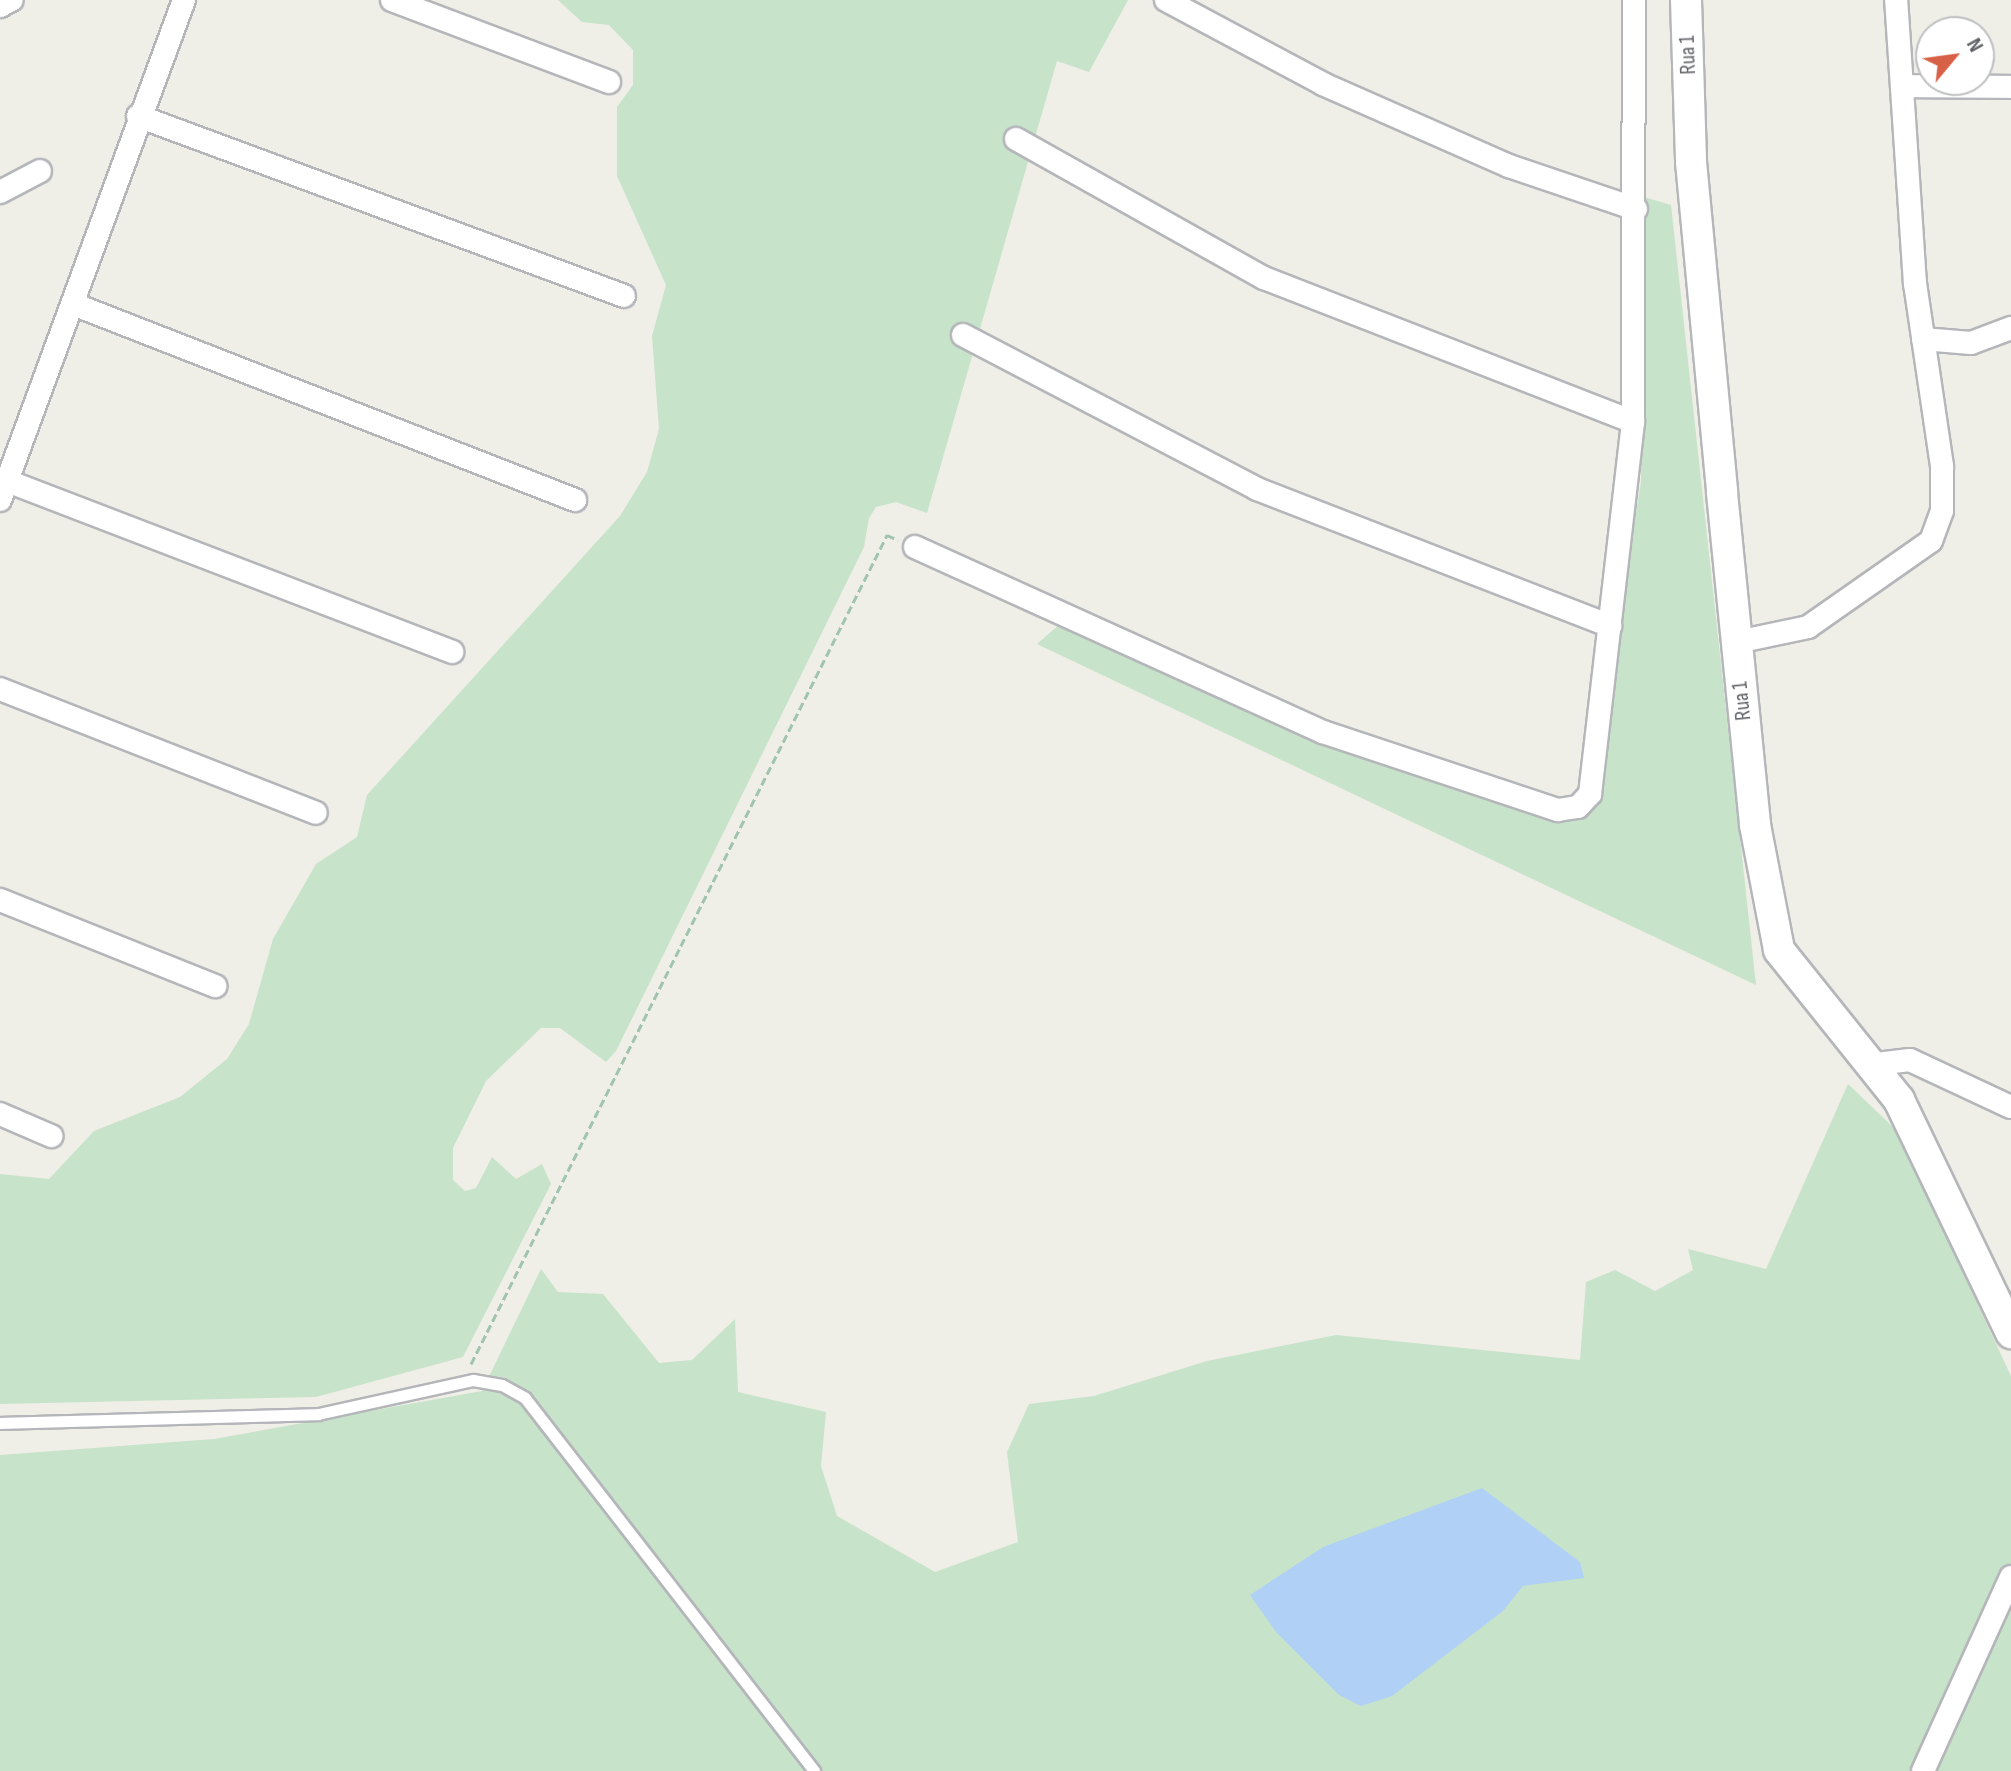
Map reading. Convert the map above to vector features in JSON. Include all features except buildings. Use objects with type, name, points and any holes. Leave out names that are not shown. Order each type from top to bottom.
[{"type":"street","points":[[0,6],[12,0]]},
{"type":"street","points":[[184,0],[138,116],[4,490],[452,652]]},
{"type":"street","points":[[392,0],[609,82]]},
{"type":"street","points":[[1166,0],[1323,84],[1509,166],[1636,209]]},
{"type":"street","name":"Rua 1","points":[[1686,0],[1691,162],[1737,642],[1755,825],[1779,950],[1899,1100],[2011,1333]]},
{"type":"street","points":[[1737,642],[1808,627],[1931,541],[1942,511],[1942,466],[1923,339],[1896,0]]},
{"type":"street","points":[[915,547],[1323,732],[1558,810],[1578,807],[1590,794],[1633,422],[1636,209],[1629,2]]},
{"type":"street","points":[[1904,86],[2011,87]]},
{"type":"street","points":[[138,116],[624,296]]},
{"type":"street","points":[[1016,139],[1264,278],[1633,422]]},
{"type":"street","points":[[0,192],[40,171]]},
{"type":"street","points":[[73,304],[575,500]]},
{"type":"street","points":[[1923,339],[1971,343],[2011,328]]},
{"type":"street","points":[[963,335],[1257,489],[1610,626]]},
{"type":"street","points":[[0,689],[316,813]]},
{"type":"street","points":[[0,900],[215,986]]},
{"type":"street","points":[[1868,1065],[1910,1060],[2011,1107]]},
{"type":"street","points":[[0,1114],[51,1136]]},
{"type":"street","points":[[1923,1771],[2011,1577]]},
{"type":"lane","points":[[0,1423],[318,1414],[473,1380],[502,1385],[525,1398],[814,1771]]},
{"type":"path","points":[[455,1369],[470,1366],[887,535],[915,547]]},
{"type":"green space","points":[[558,0],[1128,0],[1089,72],[1057,61],[927,513],[896,502],[876,507],[869,518],[864,547],[616,1051],[606,1062],[560,1028],[541,1028],[486,1081],[453,1148],[453,1180],[465,1191],[476,1188],[492,1157],[516,1179],[542,1164],[551,1184],[463,1357],[316,1397],[0,1404],[0,1174],[49,1179],[94,1131],[180,1097],[227,1059],[249,1024],[273,939],[316,864],[357,837],[367,795],[620,516],[647,472],[659,429],[652,336],[666,285],[617,176],[617,107],[633,85],[633,50],[609,25],[582,22]]},
{"type":"green space","points":[[1644,197],[1671,205],[1756,985],[1037,644],[1068,617],[1417,764],[1558,810],[1590,794],[1641,482]]},
{"type":"green space","points":[[1848,1084],[1897,1131],[2011,1376],[2011,1771],[0,1771],[0,1455],[214,1439],[482,1391],[541,1269],[558,1292],[603,1294],[659,1363],[692,1360],[735,1319],[738,1392],[826,1412],[821,1466],[837,1516],[935,1572],[1018,1542],[1007,1452],[1029,1404],[1094,1396],[1207,1361],[1336,1335],[1580,1360],[1586,1282],[1615,1270],[1655,1291],[1693,1270],[1688,1249],[1766,1269]]},
{"type":"water","points":[[1482,1488],[1580,1562],[1584,1578],[1523,1586],[1503,1611],[1392,1696],[1361,1706],[1339,1695],[1276,1632],[1250,1595],[1323,1547]]}]
